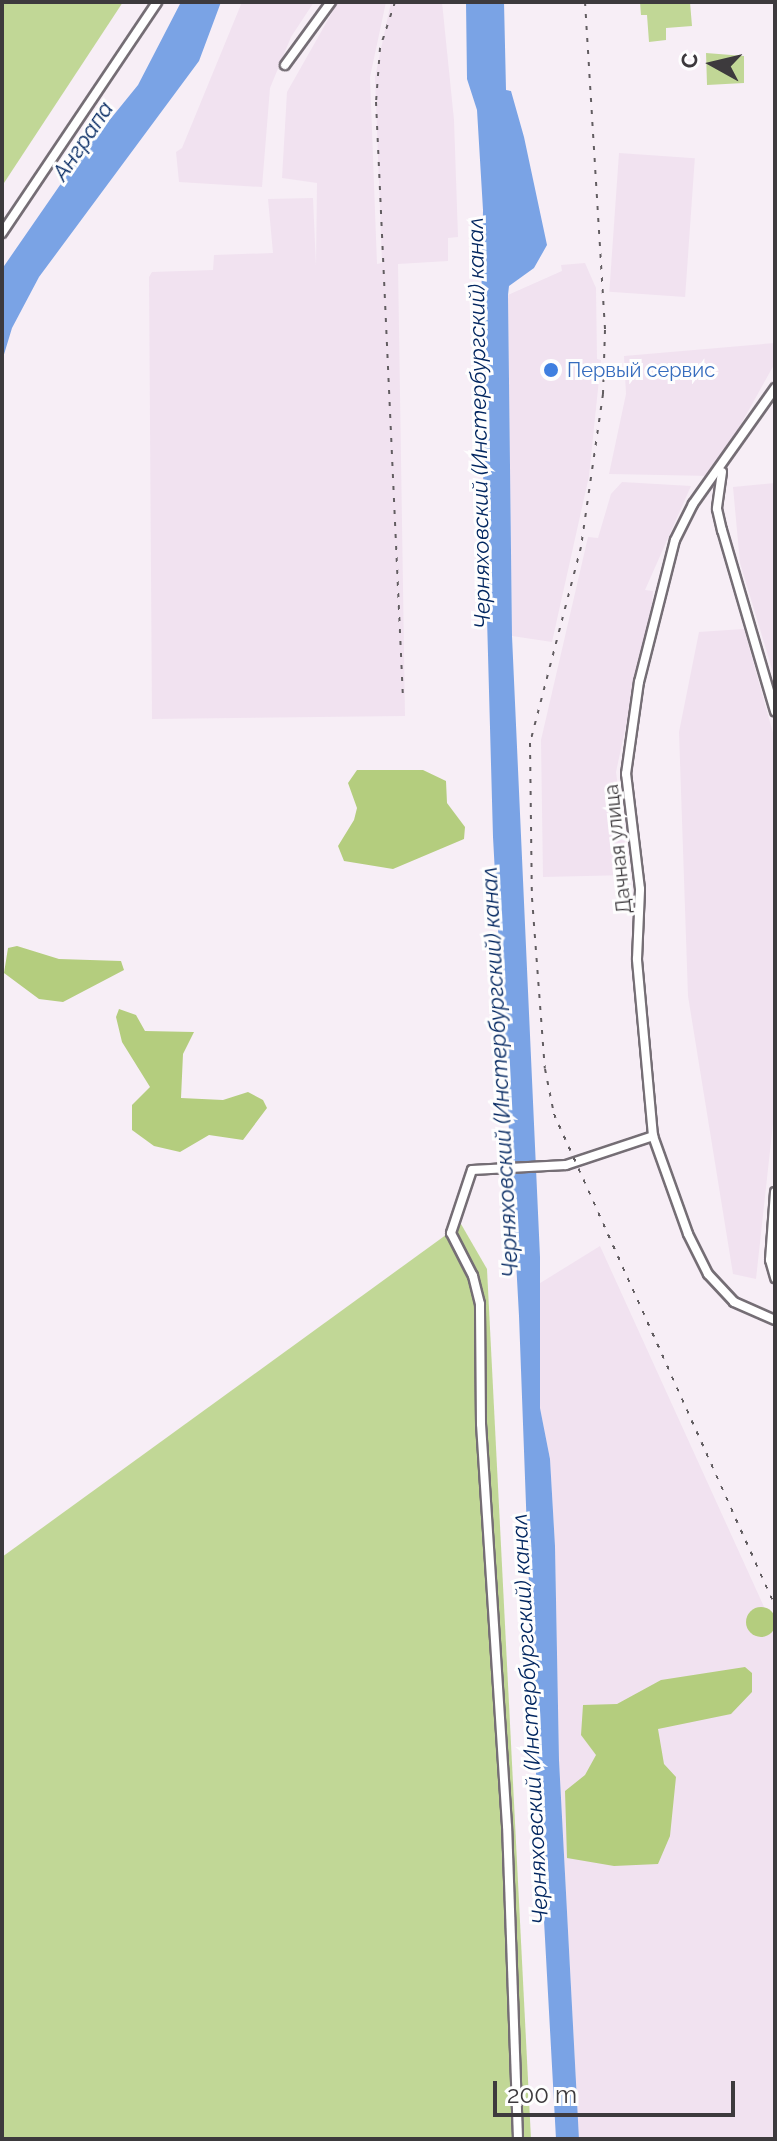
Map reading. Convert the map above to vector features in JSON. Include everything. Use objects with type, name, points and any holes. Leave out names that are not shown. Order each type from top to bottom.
[{"type":"street","points":[[2,233],[157,2]]},
{"type":"street","points":[[285,65],[331,2]]},
{"type":"street","name":"Дачная улица","points":[[775,388],[722,470],[693,504],[675,540],[639,682],[626,774],[640,889],[637,959],[653,1136],[688,1234],[708,1274],[734,1302],[775,1320]]},
{"type":"street","points":[[722,470],[717,509],[775,711]]},
{"type":"street","points":[[518,2139],[507,1826],[481,1424],[480,1304],[473,1276],[451,1233],[472,1170],[548,1168],[653,1136]]},
{"type":"street","points":[[775,1192],[770,1260],[775,1278]]},
{"type":"shaded area","points":[[242,2],[314,2],[291,37],[270,88],[262,187],[179,182],[176,152],[182,148]]},
{"type":"shaded area","points":[[338,2],[386,2],[370,77],[377,264],[382,263],[375,77],[391,2],[442,2],[454,120],[458,237],[448,238],[448,261],[398,264],[405,716],[152,719],[149,277],[152,272],[213,270],[214,255],[273,253],[268,199],[313,198],[316,266],[317,183],[282,178],[287,92]]},
{"type":"shaded area","points":[[619,153],[695,158],[685,297],[609,292]]},
{"type":"shaded area","points":[[585,263],[596,288],[597,359],[601,360],[589,476],[552,642],[512,636],[508,295],[562,271],[561,265]]},
{"type":"shaded area","points":[[775,343],[775,363],[712,476],[609,474],[626,394],[624,356]]},
{"type":"shaded area","points":[[622,482],[691,486],[645,590],[653,591],[652,604],[616,772],[629,875],[543,877],[541,740],[588,537],[598,538],[611,494]]},
{"type":"shaded area","points":[[775,483],[775,679],[740,563],[733,487]]},
{"type":"shaded area","points":[[744,629],[775,740],[775,1105],[756,1279],[733,1274],[688,996],[679,732],[699,632]]},
{"type":"shaded area","points":[[600,1246],[775,1631],[775,2139],[579,2139],[559,1760],[555,1546],[550,1459],[540,1408],[537,1285]]},
{"type":"green space","points":[[2,2],[123,2],[2,186]]},
{"type":"green space","points":[[640,2],[690,2],[692,26],[666,28],[666,40],[649,42],[647,15],[641,15]]},
{"type":"green space","points":[[706,53],[744,56],[744,83],[707,85]]},
{"type":"green space","points":[[357,770],[423,770],[446,781],[447,803],[465,827],[464,839],[393,869],[344,861],[338,846],[354,820],[357,808],[348,783]]},
{"type":"green space","points":[[17,946],[59,959],[121,961],[124,970],[63,1002],[39,999],[4,973],[8,948]]},
{"type":"green space","points":[[119,1009],[136,1015],[145,1031],[194,1032],[183,1054],[181,1098],[223,1100],[248,1092],[263,1100],[267,1108],[243,1140],[209,1135],[180,1152],[154,1146],[132,1130],[132,1105],[150,1087],[122,1042],[116,1017]]},
{"type":"green space","points":[[461,1224],[487,1269],[531,2139],[2,2139],[2,1557]]},
{"type":"green space","points":[[761,1607],[767,1608],[775,1616],[775,1628],[767,1636],[761,1637],[755,1636],[747,1628],[746,1622],[747,1616],[755,1608]]},
{"type":"green space","points":[[745,1667],[752,1673],[752,1692],[731,1714],[658,1729],[664,1764],[676,1777],[670,1836],[658,1864],[614,1866],[567,1858],[565,1791],[585,1775],[596,1755],[581,1735],[583,1705],[617,1704],[661,1680]]},
{"type":"water","name":"Анграпа","points":[[181,2],[221,2],[199,61],[39,277],[12,328],[2,361],[2,269],[78,159],[138,85]]},
{"type":"water","points":[[466,2],[504,2],[506,90],[511,91],[524,137],[547,245],[534,268],[509,286],[508,295],[512,636],[540,1257],[540,1408],[550,1459],[555,1546],[559,1760],[579,2139],[556,2139],[541,1866],[543,1830],[537,1801],[519,1316],[493,837],[480,362],[483,210],[477,110],[467,79]]},
{"type":"railway","points":[[395,2],[380,48],[376,102],[403,700]]},
{"type":"railway","points":[[585,2],[605,330],[603,394],[581,547],[530,743],[532,898],[545,1069],[554,1114],[775,1606]]},
{"type":"place","name":"Первый сервис","points":[[551,370]]},
{"type":"water label","name":"Черняховский (Инстербургский) канал","points":[[479,423]]},
{"type":"water label","name":"Черняховский (Инстербургский) канал","points":[[500,1072]]},
{"type":"water label","name":"Черняховский (Инстербургский) канал","points":[[530,1719]]}]
